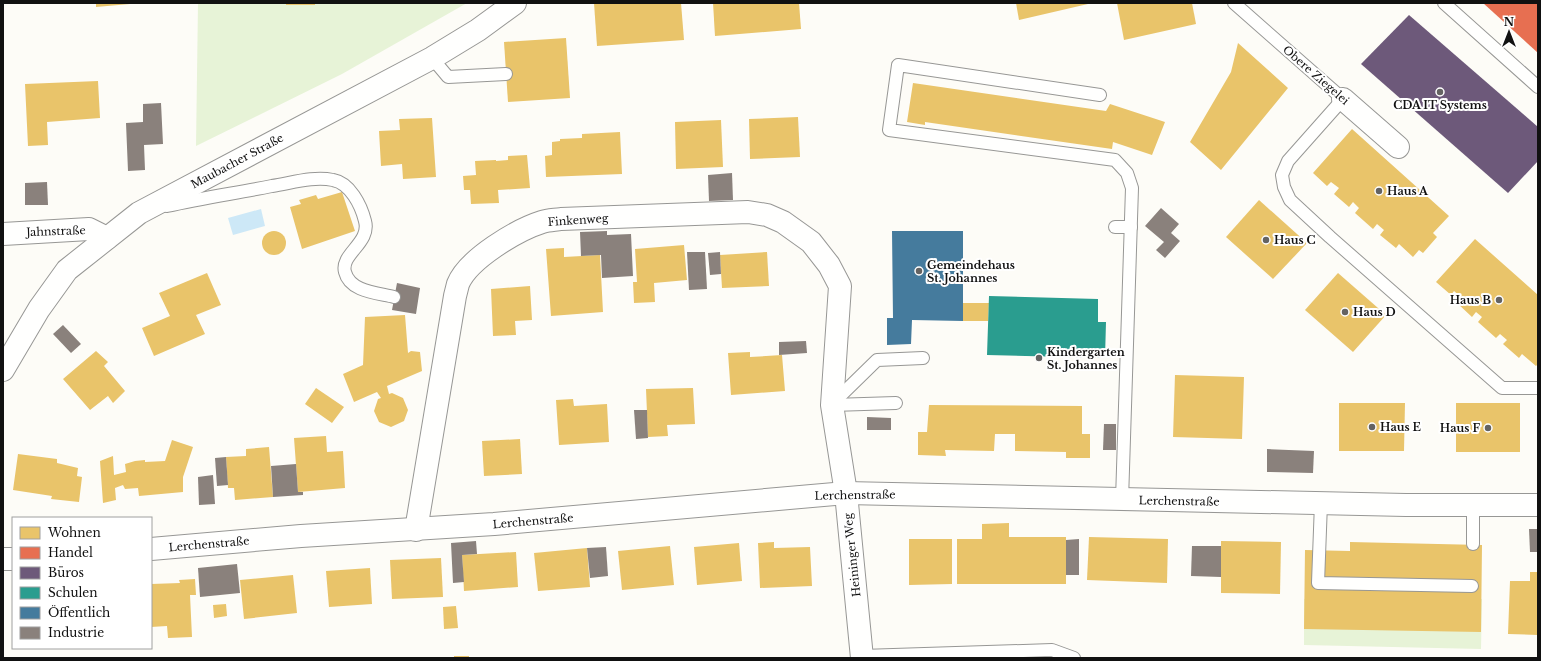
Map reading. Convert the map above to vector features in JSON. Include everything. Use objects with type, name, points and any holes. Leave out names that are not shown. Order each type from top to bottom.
[{"type":"street","name":"Maubacher Straße","points":[[3,370],[39,309],[67,270],[139,213],[432,58],[478,30],[515,3]]},
{"type":"street","name":"Obere Ziegelei","points":[[1343,99],[1398,147]]},
{"type":"street","name":"Finkenweg","points":[[416,530],[455,296],[459,283],[469,269],[482,256],[510,237],[543,222],[561,219],[748,212],[767,215],[783,222],[811,242],[829,265],[840,286]]},
{"type":"street","name":"Jahnstraße","points":[[3,234],[89,229],[107,238]]},
{"type":"street","name":"Heininger Weg","points":[[840,286],[832,405],[846,493],[862,657]]},
{"type":"street","name":"Lerchenstraße","points":[[152,549],[301,536],[494,524],[846,493],[1122,500],[1473,506],[1538,505]]},
{"type":"lane","name":"Obere Ziegelei","points":[[1234,3],[1343,99]]},
{"type":"lane","points":[[1445,3],[1499,58],[1538,87]]},
{"type":"lane","points":[[432,58],[448,77],[506,74]]},
{"type":"lane","points":[[1100,95],[992,74],[898,65],[889,130],[1011,148],[1115,160],[1127,173],[1132,188],[1122,500]]},
{"type":"lane","points":[[1343,99],[1288,161],[1282,175],[1284,187],[1290,200],[1502,388],[1538,388]]},
{"type":"lane","points":[[139,213],[198,199],[314,179],[334,180],[351,190],[366,222],[366,232],[362,240],[347,259],[344,270],[346,275],[351,283],[361,289],[394,296]]},
{"type":"lane","points":[[1115,227],[1131,227]]},
{"type":"lane","points":[[832,405],[876,360],[923,358]]},
{"type":"lane","points":[[832,405],[896,403]]},
{"type":"lane","points":[[1321,503],[1318,583],[1472,586]]},
{"type":"lane","points":[[1473,506],[1473,544]]},
{"type":"lane","points":[[862,657],[975,646],[1052,650],[1074,658]]},
{"type":"green space","points":[[198,3],[467,3],[342,74],[196,146]]},
{"type":"green space","points":[[1434,598],[1482,599],[1481,649],[1304,645],[1304,599],[1433,602]]},
{"type":"water","points":[[261,209],[265,226],[233,235],[228,218]]},
{"type":"building: Wohnen","points":[[96,3],[130,3],[130,4],[96,7]]},
{"type":"building: Wohnen","points":[[286,3],[315,3],[315,5],[286,5]]},
{"type":"building: Wohnen","points":[[594,3],[681,3],[684,40],[597,46]]},
{"type":"building: Wohnen","points":[[713,3],[799,3],[801,29],[715,36]]},
{"type":"building: Wohnen","points":[[1016,3],[1088,3],[1088,4],[1019,20]]},
{"type":"building: Wohnen","points":[[1117,3],[1192,3],[1196,24],[1124,40]]},
{"type":"building: Wohnen","points":[[566,38],[570,98],[508,102],[504,42]]},
{"type":"building: Wohnen","points":[[1238,43],[1288,88],[1221,170],[1190,142],[1231,72]]},
{"type":"building: Wohnen","points":[[98,81],[100,118],[47,122],[48,145],[28,146],[25,84]]},
{"type":"building: Wohnen","points":[[913,83],[1106,111],[1110,104],[1165,122],[1152,155],[1113,142],[1112,149],[925,122],[925,125],[907,122]]},
{"type":"building: Wohnen","points":[[798,117],[800,157],[750,159],[749,119]]},
{"type":"building: Wohnen","points":[[432,118],[436,177],[403,179],[402,164],[381,166],[379,131],[400,130],[399,119]]},
{"type":"building: Wohnen","points":[[721,120],[723,167],[676,169],[675,122]]},
{"type":"building: Wohnen","name":"Haus A","points":[[1352,129],[1449,216],[1433,233],[1437,237],[1423,253],[1419,250],[1413,257],[1399,244],[1396,248],[1380,235],[1384,230],[1377,224],[1373,229],[1355,213],[1359,208],[1353,202],[1349,207],[1334,194],[1339,188],[1331,182],[1327,186],[1313,173]]},
{"type":"building: Wohnen","points":[[620,132],[622,174],[546,177],[545,156],[552,155],[552,142],[560,141],[560,139],[582,138],[582,134]]},
{"type":"building: Wohnen","points":[[527,155],[530,188],[498,190],[499,203],[471,204],[470,190],[464,190],[463,176],[476,175],[475,161],[508,160],[508,156]]},
{"type":"building: Wohnen","points":[[342,192],[355,231],[302,249],[290,207],[301,204],[299,200],[316,195],[318,199]]},
{"type":"building: Wohnen","name":"Haus C","points":[[1259,200],[1307,243],[1273,279],[1226,237]]},
{"type":"building: Wohnen","points":[[274,231],[283,234],[286,243],[283,252],[274,255],[265,252],[262,243],[265,234]]},
{"type":"building: Wohnen","name":"Haus B","points":[[1475,239],[1538,295],[1538,364],[1536,366],[1522,354],[1519,358],[1503,344],[1507,340],[1500,334],[1496,338],[1478,322],[1482,317],[1476,312],[1472,317],[1457,303],[1462,298],[1454,291],[1451,295],[1436,282]]},
{"type":"building: Wohnen","points":[[684,245],[687,280],[654,283],[655,302],[634,303],[633,282],[637,282],[635,249]]},
{"type":"building: Wohnen","points":[[564,248],[564,257],[600,255],[603,312],[551,316],[546,249]]},
{"type":"building: Wohnen","points":[[767,252],[769,286],[722,288],[720,255]]},
{"type":"building: Wohnen","points":[[207,273],[221,305],[196,315],[205,334],[154,356],[142,328],[170,316],[159,293]]},
{"type":"building: Wohnen","name":"Haus D","points":[[1338,273],[1386,315],[1353,352],[1305,310]]},
{"type":"building: Wohnen","points":[[530,286],[532,320],[515,321],[516,335],[493,336],[491,289]]},
{"type":"building: Wohnen","points":[[963,303],[989,303],[988,321],[963,321]]},
{"type":"building: Wohnen","points":[[405,315],[408,353],[411,351],[420,352],[422,371],[387,386],[389,394],[392,393],[403,398],[408,410],[404,421],[391,427],[379,422],[374,411],[378,399],[381,398],[377,392],[354,402],[343,374],[363,365],[365,317]]},
{"type":"building: Wohnen","points":[[96,351],[108,362],[104,366],[125,391],[113,403],[108,396],[90,410],[63,379]]},
{"type":"building: Wohnen","points":[[750,352],[750,357],[782,355],[785,391],[731,395],[728,353]]},
{"type":"building: Wohnen","points":[[1175,375],[1244,377],[1242,439],[1173,437]]},
{"type":"building: Wohnen","points":[[316,388],[344,407],[332,423],[305,404]]},
{"type":"building: Wohnen","points":[[693,388],[695,424],[667,425],[668,436],[648,437],[646,389]]},
{"type":"building: Wohnen","points":[[573,399],[574,406],[607,404],[609,442],[559,445],[556,400]]},
{"type":"building: Wohnen","name":"Haus E","points":[[1339,403],[1405,403],[1404,451],[1339,451]]},
{"type":"building: Wohnen","name":"Haus F","points":[[1456,403],[1520,403],[1520,452],[1456,452]]},
{"type":"building: Wohnen","points":[[929,405],[1082,406],[1082,434],[1090,434],[1090,458],[1066,458],[1066,452],[1015,451],[1015,434],[995,434],[994,451],[945,450],[946,456],[918,455],[918,432],[927,432]]},
{"type":"building: Wohnen","points":[[326,436],[327,452],[343,451],[345,488],[298,492],[294,438]]},
{"type":"building: Wohnen","points":[[520,439],[522,474],[484,476],[482,441]]},
{"type":"building: Wohnen","points":[[172,440],[193,447],[183,477],[183,492],[139,496],[138,488],[125,489],[123,485],[115,488],[116,500],[103,503],[100,461],[113,456],[114,475],[126,472],[125,464],[135,461],[165,461]]},
{"type":"building: Wohnen","points":[[269,447],[273,497],[235,500],[234,488],[228,488],[226,457],[246,456],[246,449]]},
{"type":"building: Wohnen","points":[[18,454],[57,459],[57,463],[78,468],[77,476],[82,477],[79,502],[51,499],[52,496],[13,490]]},
{"type":"building: Wohnen","points":[[1009,523],[1009,537],[1066,537],[1066,584],[957,584],[957,539],[982,539],[982,524]]},
{"type":"building: Wohnen","points":[[1089,537],[1168,539],[1167,583],[1087,580]]},
{"type":"building: Wohnen","points":[[909,539],[952,539],[952,584],[909,585]]},
{"type":"building: Wohnen","points":[[1221,541],[1281,542],[1280,594],[1221,593]]},
{"type":"building: Wohnen","points":[[774,542],[774,548],[810,547],[812,586],[760,588],[758,543]]},
{"type":"building: Wohnen","points":[[1350,542],[1482,545],[1481,632],[1304,629],[1305,550],[1350,551]]},
{"type":"building: Wohnen","points":[[739,543],[742,581],[697,585],[694,547]]},
{"type":"building: Wohnen","points":[[670,546],[674,585],[622,590],[618,551]]},
{"type":"building: Wohnen","points":[[587,548],[590,587],[538,591],[534,553]]},
{"type":"building: Wohnen","points":[[516,552],[518,587],[464,591],[462,555]]},
{"type":"building: Wohnen","points":[[441,558],[443,597],[392,599],[390,560]]},
{"type":"building: Wohnen","points":[[370,568],[372,604],[329,607],[326,571]]},
{"type":"building: Wohnen","points":[[1530,572],[1538,572],[1538,635],[1508,634],[1510,581],[1530,581]]},
{"type":"building: Wohnen","points":[[293,575],[297,613],[244,619],[240,580]]},
{"type":"building: Wohnen","points":[[195,579],[196,595],[190,595],[192,637],[168,638],[167,626],[152,627],[152,584],[180,583],[179,580]]},
{"type":"building: Wohnen","points":[[226,604],[227,616],[214,618],[213,605]]},
{"type":"building: Wohnen","points":[[456,606],[458,628],[444,629],[443,607]]},
{"type":"building: Wohnen","points":[[454,656],[469,656],[469,658],[454,658]]},
{"type":"building: Handel","points":[[1483,3],[1538,3],[1538,53]]},
{"type":"building: Büros","points":[[1409,15],[1538,127],[1538,161],[1508,193],[1361,64]]},
{"type":"building: Schulen","points":[[989,296],[1098,299],[1098,322],[1106,322],[1105,358],[987,355]]},
{"type":"building: Öffentlich","points":[[892,231],[963,231],[963,321],[912,320],[911,344],[887,345],[887,318],[893,318]]},
{"type":"building: Industrie","points":[[161,103],[163,144],[144,145],[145,170],[128,171],[126,123],[143,122],[143,104]]},
{"type":"building: Industrie","points":[[732,173],[733,200],[709,201],[708,175]]},
{"type":"building: Industrie","points":[[47,182],[48,205],[25,205],[25,183]]},
{"type":"building: Industrie","points":[[1161,208],[1179,224],[1171,233],[1180,241],[1165,258],[1156,250],[1164,242],[1145,226]]},
{"type":"building: Industrie","points":[[607,231],[607,235],[631,234],[633,276],[602,278],[601,255],[581,256],[580,232]]},
{"type":"building: Industrie","points":[[687,252],[705,252],[707,289],[689,290]]},
{"type":"building: Industrie","points":[[720,252],[721,274],[710,275],[708,253]]},
{"type":"building: Industrie","points":[[397,283],[420,288],[416,314],[392,310]]},
{"type":"building: Industrie","points":[[63,325],[81,344],[71,353],[53,334]]},
{"type":"building: Industrie","points":[[806,341],[807,353],[779,355],[779,342]]},
{"type":"building: Industrie","points":[[634,410],[647,410],[648,438],[636,439]]},
{"type":"building: Industrie","points":[[867,417],[891,418],[891,430],[867,430]]},
{"type":"building: Industrie","points":[[1104,424],[1116,424],[1116,450],[1103,450]]},
{"type":"building: Industrie","points":[[1267,449],[1314,451],[1313,473],[1267,472]]},
{"type":"building: Industrie","points":[[226,457],[228,485],[217,486],[215,458]]},
{"type":"building: Industrie","points":[[296,464],[298,492],[303,492],[303,495],[273,497],[271,466]]},
{"type":"building: Industrie","points":[[213,475],[215,504],[199,505],[198,477]]},
{"type":"building: Industrie","points":[[1529,529],[1538,529],[1538,552],[1530,552]]},
{"type":"building: Industrie","points":[[1079,539],[1079,575],[1066,575],[1066,540]]},
{"type":"building: Industrie","points":[[476,541],[477,554],[462,555],[464,582],[453,583],[451,543]]},
{"type":"building: Industrie","points":[[1192,546],[1221,546],[1221,577],[1191,576]]},
{"type":"building: Industrie","points":[[606,547],[608,576],[590,578],[587,548]]},
{"type":"building: Industrie","points":[[237,564],[240,593],[200,597],[198,568]]},
{"type":"place","name":"CDA IT Systems","points":[[1440,92]]},
{"type":"place","name":"Haus A","points":[[1379,191]]},
{"type":"place","name":"Haus C","points":[[1266,240]]},
{"type":"place","name":"Gemeindehaus St. Johannes","points":[[919,271]]},
{"type":"place","name":"Haus B","points":[[1499,300]]},
{"type":"place","name":"Haus D","points":[[1345,312]]},
{"type":"place","name":"Kindergarten St. Johannes","points":[[1039,358]]},
{"type":"place","name":"Haus E","points":[[1372,427]]},
{"type":"place","name":"Haus F","points":[[1488,428]]}]
